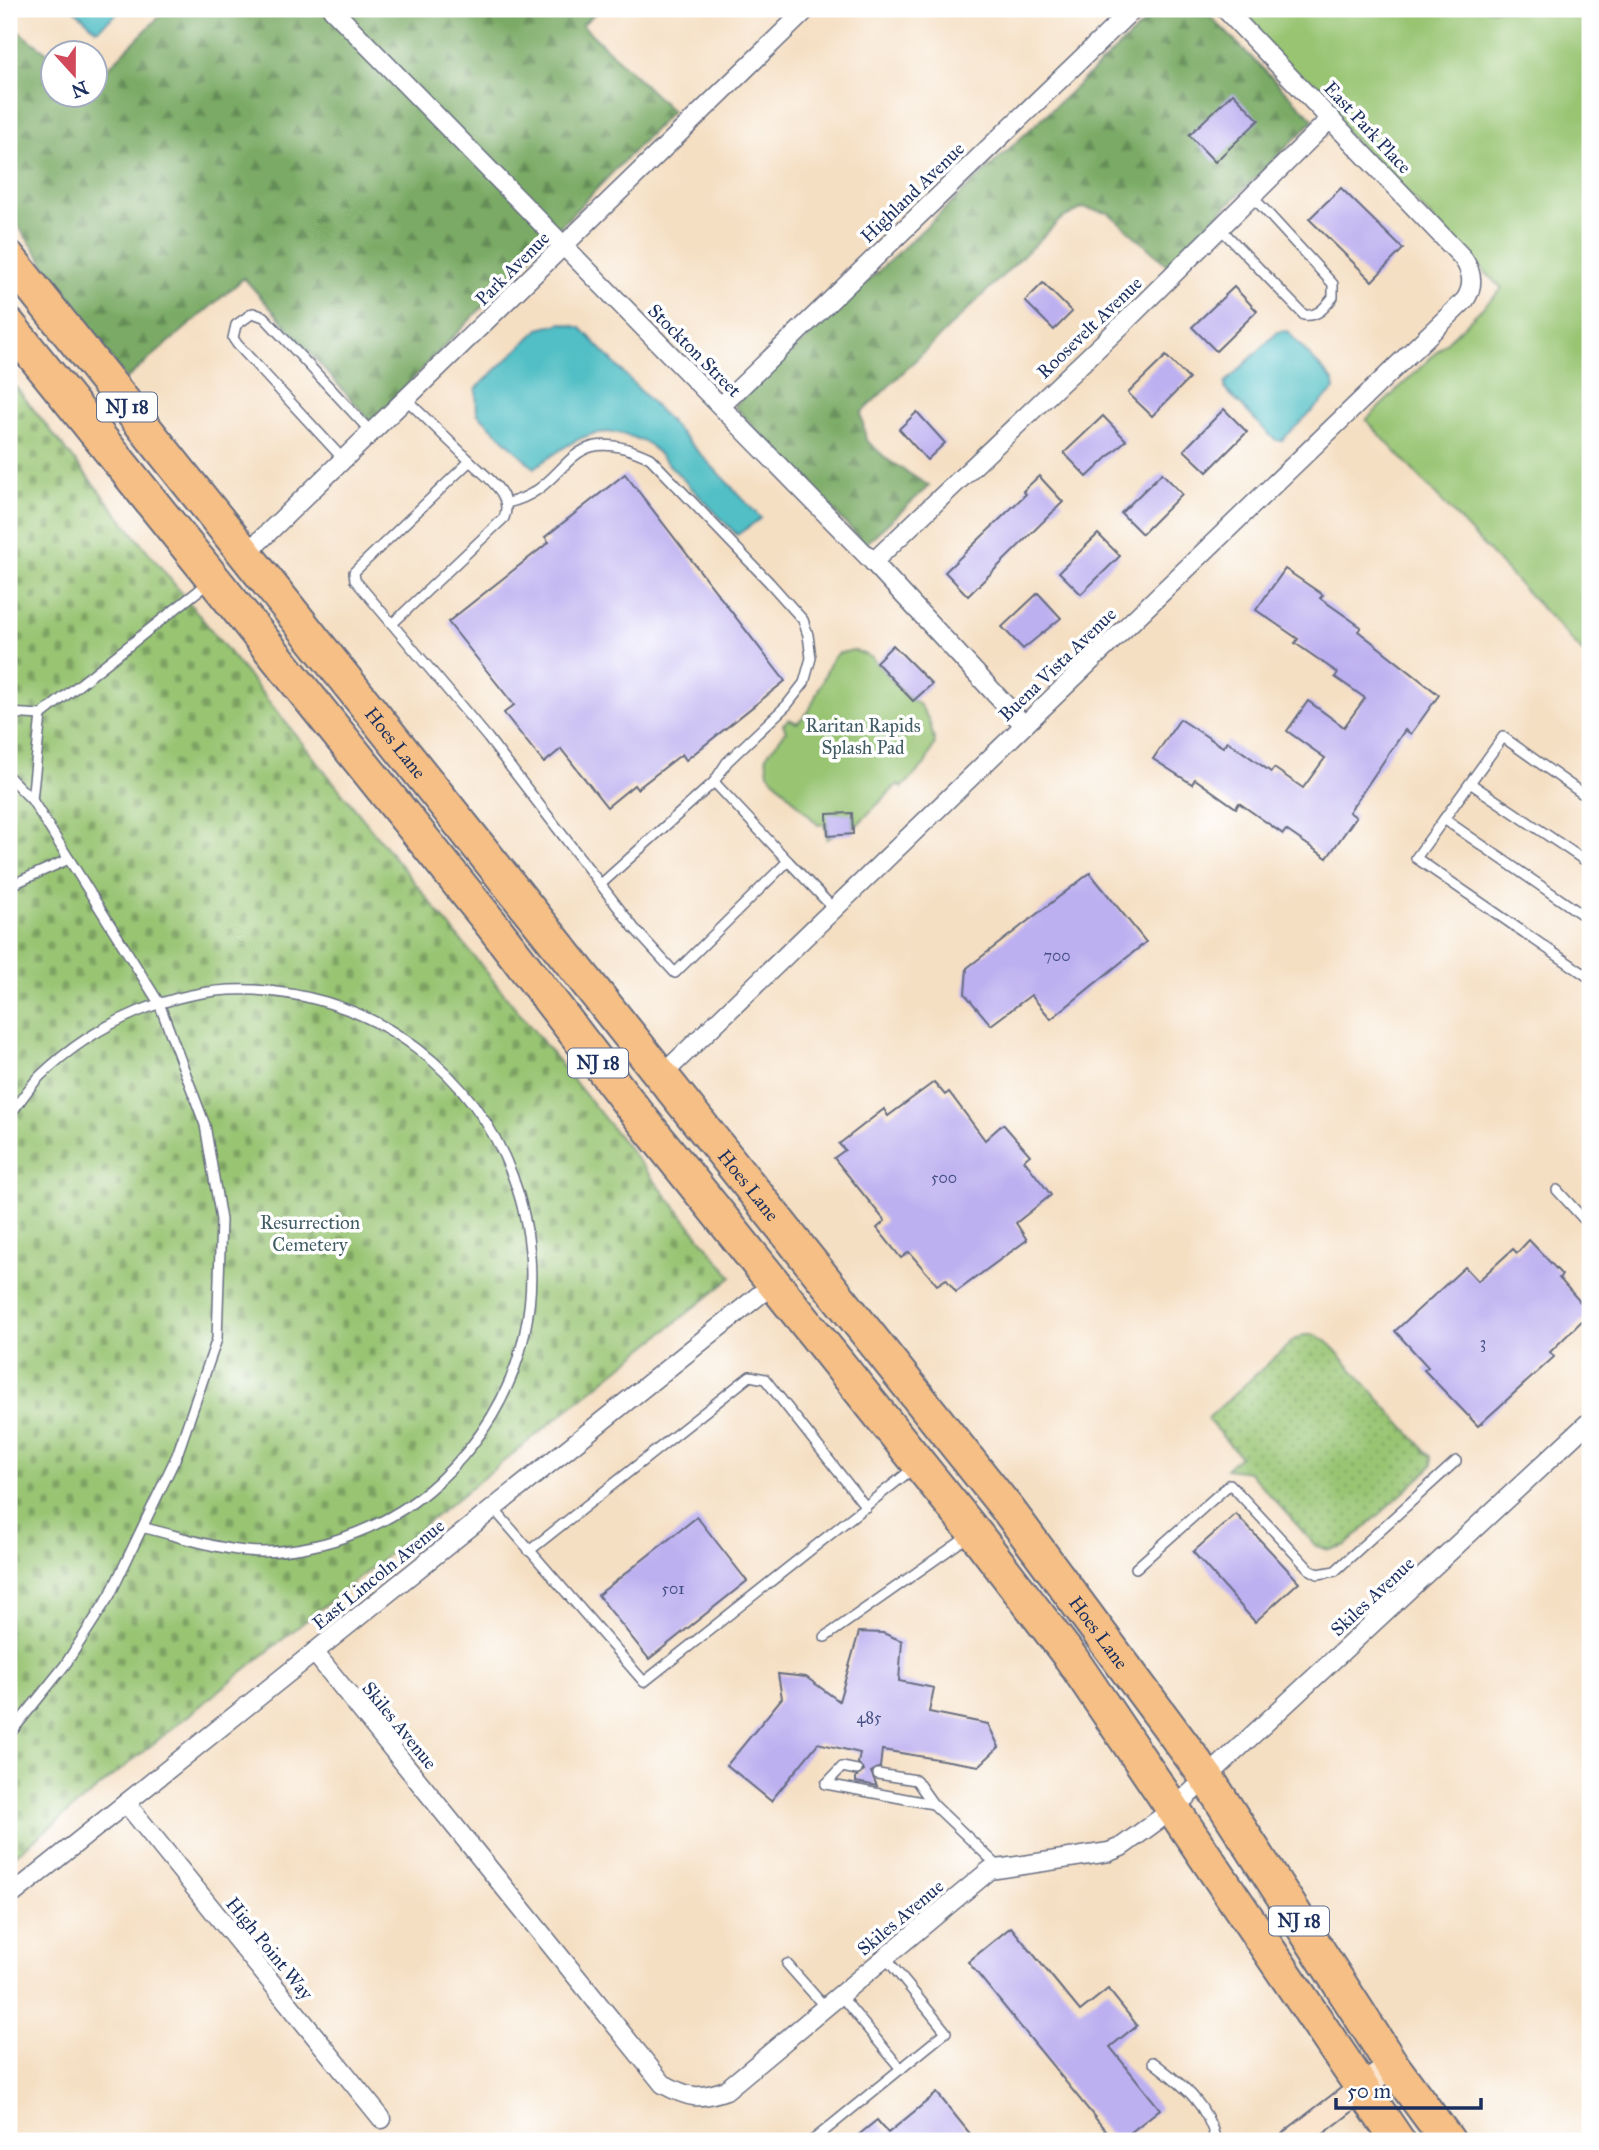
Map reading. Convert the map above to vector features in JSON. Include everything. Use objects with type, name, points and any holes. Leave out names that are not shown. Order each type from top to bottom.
[{"type":"highway","name":"Hoes Lane","points":[[9,258],[244,556],[1009,1511],[1207,1778],[1392,2065],[1448,2141]]},
{"type":"highway","name":"Hoes Lane","points":[[9,326],[492,926],[1071,1658],[1360,2089],[1398,2141]]},
{"type":"street","name":"Stockton Street","points":[[331,9],[873,562],[1024,724]]},
{"type":"street","name":"Park Avenue","points":[[244,556],[807,9]]},
{"type":"street","name":"Highland Avenue","points":[[721,406],[1133,9]]},
{"type":"street","name":"East Park Place","points":[[1225,9],[1462,257],[1472,278]]},
{"type":"street","name":"Roosevelt Avenue","points":[[873,562],[1331,118]]},
{"type":"street","name":"Buena Vista Avenue","points":[[662,1075],[1465,300],[1471,291],[1472,278]]},
{"type":"street","name":"East Lincoln Avenue","points":[[9,1897],[773,1284]]},
{"type":"street","name":"Skiles Avenue","points":[[314,1652],[663,2084],[682,2095],[704,2098],[726,2090],[980,1877],[999,1867],[1109,1852],[1121,1847],[1172,1810],[1590,1421]]},
{"type":"street","name":"High Point Way","points":[[126,1803],[382,2119]]},
{"type":"street","points":[[1293,2141],[1392,2065]]},
{"type":"lane","points":[[1220,228],[1304,315],[1314,315],[1322,310],[1333,297],[1333,284],[1252,197]]},
{"type":"lane","points":[[344,460],[237,344],[233,338],[236,325],[253,313],[264,317],[373,433]]},
{"type":"lane","points":[[393,623],[504,518],[507,503],[502,493],[407,400]]},
{"type":"lane","points":[[507,503],[524,499],[582,449],[600,443],[624,446],[650,458],[803,620],[811,658],[804,683],[787,705],[727,762],[714,782],[601,884]]},
{"type":"lane","points":[[470,461],[354,572],[355,580],[488,738],[634,928],[675,974],[788,860]]},
{"type":"lane","points":[[9,713],[41,715],[211,580]]},
{"type":"lane","points":[[32,800],[41,715]]},
{"type":"lane","points":[[1590,799],[1503,737],[1416,858],[1590,978]]},
{"type":"lane","points":[[9,777],[32,800],[159,1003],[205,1125],[220,1234],[218,1339],[177,1455],[145,1528],[110,1595],[65,1665],[9,1735]]},
{"type":"lane","points":[[714,782],[833,908]]},
{"type":"lane","points":[[1470,783],[1590,864]]},
{"type":"lane","points":[[1444,819],[1590,920]]},
{"type":"lane","points":[[9,886],[69,859]]},
{"type":"lane","points":[[9,1116],[39,1077],[92,1035],[159,1003],[199,994],[244,990],[299,995],[338,1004],[397,1032],[436,1061],[480,1111],[506,1157],[524,1222],[528,1291],[520,1346],[498,1404],[485,1428],[451,1470],[413,1503],[365,1529],[316,1545],[290,1550],[237,1551],[145,1528]]},
{"type":"lane","points":[[1558,1190],[1590,1226]]},
{"type":"lane","points":[[529,1551],[750,1376],[765,1380],[866,1507]]},
{"type":"lane","points":[[1136,1569],[1230,1484],[1309,1569],[1327,1574],[1335,1571],[1456,1461]]},
{"type":"lane","points":[[493,1508],[644,1682],[919,1464]]},
{"type":"lane","points":[[825,1637],[938,1554],[974,1532]]},
{"type":"lane","points":[[858,1770],[842,1767],[825,1784],[933,1804]]},
{"type":"lane","points":[[878,1774],[916,1780],[933,1804],[999,1867]]},
{"type":"lane","points":[[812,2141],[946,2032],[885,1957]]},
{"type":"lane","points":[[787,1964],[825,2007]]},
{"type":"lane","points":[[840,1995],[901,2069]]},
{"type":"lane","points":[[1153,2062],[1195,2096],[1211,2122],[1216,2141]]},
{"type":"green space","points":[[167,9],[600,9],[582,25],[672,111],[371,422],[244,278],[126,379],[9,213],[9,25],[38,46],[38,108],[108,108],[108,68]]},
{"type":"green space","points":[[1159,9],[1203,9],[1314,120],[1167,265],[1109,213],[1083,208],[1061,219],[861,413],[866,440],[888,460],[929,486],[865,544],[734,406]]},
{"type":"green space","points":[[1224,9],[1590,9],[1590,660],[1366,420],[1502,289]]},
{"type":"green space","name":"Resurrection Cemetery","points":[[9,379],[732,1277],[9,1860]]},
{"type":"green space","name":"Raritan Rapids Splash Pad","points":[[853,650],[871,657],[905,695],[920,705],[929,720],[935,743],[925,764],[902,788],[898,784],[853,829],[852,814],[828,815],[828,835],[833,835],[827,839],[825,824],[818,825],[768,773],[766,756],[786,731],[783,724],[789,719],[797,723],[809,711],[832,659],[837,654]]},
{"type":"green space","points":[[1304,1335],[1315,1335],[1328,1342],[1431,1457],[1432,1465],[1346,1545],[1329,1550],[1316,1546],[1249,1472],[1226,1469],[1240,1456],[1207,1419],[1295,1339]]},
{"type":"water","points":[[73,9],[123,9],[97,30]]},
{"type":"water","points":[[562,323],[581,328],[761,518],[737,535],[650,445],[617,433],[589,435],[563,448],[534,468],[477,413],[476,389],[539,329]]},
{"type":"water","points":[[1287,331],[1334,382],[1335,389],[1281,441],[1275,440],[1225,389],[1225,383],[1278,332]]},
{"type":"building","points":[[1233,93],[1259,120],[1215,162],[1189,135]]},
{"type":"building","points":[[1341,188],[1403,249],[1372,281],[1309,219]]},
{"type":"building","points":[[1043,283],[1072,312],[1054,330],[1025,301]]},
{"type":"building","points":[[1234,287],[1257,311],[1216,351],[1192,327]]},
{"type":"building","points":[[1166,356],[1189,379],[1152,416],[1128,393]]},
{"type":"building","points":[[1224,409],[1247,432],[1207,472],[1184,450]]},
{"type":"building","points":[[917,412],[945,443],[927,460],[899,429]]},
{"type":"building","points":[[1103,416],[1126,440],[1087,477],[1064,453]]},
{"type":"building","points":[[1162,473],[1182,494],[1142,534],[1121,513]]},
{"type":"building","points":[[625,474],[785,681],[686,760],[682,754],[637,789],[634,785],[607,807],[561,749],[544,763],[504,713],[514,705],[448,622],[549,542],[545,537]]},
{"type":"building","points":[[1039,476],[1063,502],[968,596],[945,572],[1026,494],[1023,491]]},
{"type":"building","points":[[1098,534],[1120,556],[1081,594],[1059,572]]},
{"type":"building","points":[[1285,569],[1323,595],[1320,598],[1361,627],[1358,631],[1439,695],[1411,734],[1405,730],[1349,812],[1356,817],[1327,858],[1286,830],[1283,834],[1239,803],[1236,808],[1195,779],[1192,784],[1153,759],[1180,719],[1223,747],[1227,741],[1271,772],[1274,768],[1303,788],[1325,758],[1287,731],[1308,701],[1344,727],[1365,698],[1335,677],[1338,673],[1295,643],[1298,639],[1256,610]]},
{"type":"building","points":[[1038,593],[1061,618],[1023,649],[1002,627]]},
{"type":"building","points":[[893,645],[932,684],[913,701],[876,662]]},
{"type":"building","points":[[852,813],[853,834],[828,836],[827,814]]},
{"type":"building","points":[[1090,873],[1146,942],[1051,1019],[1031,995],[991,1025],[965,994],[967,968]]},
{"type":"building","points":[[934,1082],[945,1095],[949,1092],[985,1140],[1003,1124],[1030,1155],[1024,1160],[1051,1195],[1016,1223],[1027,1240],[956,1292],[946,1279],[937,1285],[909,1252],[901,1258],[877,1228],[885,1221],[834,1158],[845,1150],[839,1144],[884,1109],[888,1116]]},
{"type":"building","points":[[1529,1240],[1562,1275],[1559,1278],[1590,1313],[1550,1352],[1554,1357],[1478,1426],[1424,1370],[1428,1367],[1395,1331],[1465,1267],[1478,1281],[1513,1249],[1517,1253]]},
{"type":"building","points":[[1236,1514],[1299,1582],[1255,1622],[1193,1552]]},
{"type":"building","points":[[697,1517],[747,1581],[649,1659],[598,1595]]},
{"type":"building","points":[[859,1632],[883,1633],[902,1641],[899,1681],[934,1688],[929,1712],[988,1724],[999,1747],[979,1766],[882,1750],[880,1767],[871,1772],[877,1786],[856,1782],[856,1777],[864,1771],[858,1763],[860,1753],[818,1743],[771,1801],[727,1765],[782,1698],[778,1674],[806,1677],[839,1701]]},
{"type":"building","points":[[1011,1927],[1080,2011],[1108,1989],[1137,2025],[1110,2047],[1160,2109],[1120,2141],[1114,2141],[968,1962]]},
{"type":"building","points":[[937,2093],[976,2141],[851,2141],[877,2120],[888,2133]]}]
